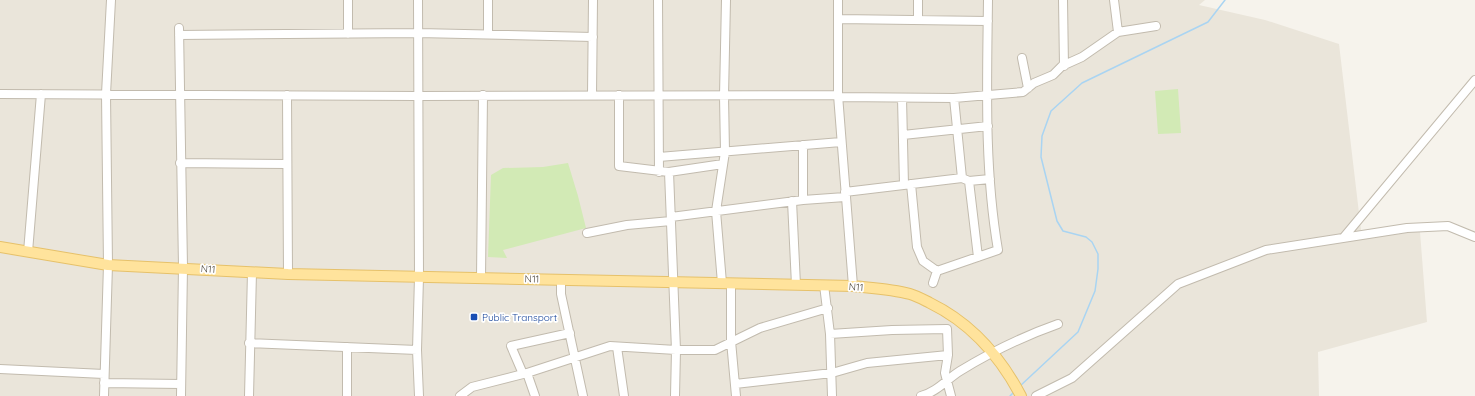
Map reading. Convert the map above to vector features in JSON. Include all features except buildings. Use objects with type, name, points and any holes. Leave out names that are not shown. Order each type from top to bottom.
[{"type":"main road","name":"N11","points":[[0,247],[108,265],[183,267],[288,274],[853,286],[911,294],[941,309],[965,324],[994,353],[1013,380],[1020,395]]},
{"type":"street","points":[[104,396],[108,265],[106,94],[111,0]]},
{"type":"street","points":[[348,0],[348,34]]},
{"type":"street","points":[[418,0],[417,350],[419,396]]},
{"type":"street","points":[[488,0],[488,34]]},
{"type":"street","points":[[592,95],[593,0]]},
{"type":"street","points":[[658,0],[659,172]]},
{"type":"street","points":[[726,0],[724,96],[725,152],[716,211],[727,284],[736,396]]},
{"type":"street","points":[[838,0],[838,96],[853,286]]},
{"type":"street","points":[[918,0],[918,20]]},
{"type":"street","points":[[937,271],[998,250],[990,179],[987,94],[988,0]]},
{"type":"street","points":[[1063,0],[1064,66]]},
{"type":"street","points":[[1114,0],[1118,32]]},
{"type":"street","points":[[838,19],[988,21]]},
{"type":"street","points":[[0,94],[417,96],[658,95],[954,98],[1023,92],[1034,83],[1053,75],[1064,66],[1118,32],[1156,26]]},
{"type":"street","points":[[181,396],[183,267],[180,163],[179,31],[348,34],[488,34],[592,37]]},
{"type":"street","points":[[1022,58],[1028,88]]},
{"type":"street","points":[[1344,237],[1475,80]]},
{"type":"street","points":[[28,252],[40,94]]},
{"type":"street","points":[[287,95],[288,274]]},
{"type":"street","points":[[481,278],[483,95]]},
{"type":"street","points":[[619,95],[619,166],[669,172],[723,164]]},
{"type":"street","points":[[902,98],[903,135],[917,247],[923,261],[937,271]]},
{"type":"street","points":[[954,98],[957,128],[978,257]]},
{"type":"street","points":[[903,135],[957,128],[988,126]]},
{"type":"street","points":[[659,156],[841,142]]},
{"type":"street","points":[[803,146],[803,200]]},
{"type":"street","points":[[180,163],[287,164]]},
{"type":"street","points":[[669,172],[676,350],[675,396]]},
{"type":"street","points":[[587,233],[716,211],[845,195],[908,184],[990,179]]},
{"type":"street","points":[[792,201],[796,285]]},
{"type":"street","points":[[1036,396],[1072,378],[1178,284],[1266,250],[1407,228],[1448,226],[1475,237]]},
{"type":"street","points":[[933,283],[937,271]]},
{"type":"street","points":[[249,396],[249,343],[252,272]]},
{"type":"street","points":[[561,280],[561,294],[583,396]]},
{"type":"street","points":[[824,285],[830,334],[832,396]]},
{"type":"street","points":[[460,396],[472,387],[525,373],[604,347],[715,350],[760,328],[828,308]]},
{"type":"street","points":[[921,396],[930,394],[960,371],[1021,338],[1058,324]]},
{"type":"street","points":[[830,334],[892,330],[947,329],[948,355],[945,373],[951,396]]},
{"type":"street","points":[[534,396],[525,373],[511,346],[570,333]]},
{"type":"street","points":[[249,343],[417,350]]},
{"type":"street","points":[[347,347],[347,396]]},
{"type":"street","points":[[617,347],[624,396]]},
{"type":"street","points":[[735,384],[832,374],[867,364],[948,355]]},
{"type":"street","points":[[0,369],[104,374]]},
{"type":"street","points":[[104,384],[180,384]]},
{"type":"street","points":[[472,387],[472,396]]},
{"type":"shaded area","points":[[0,0],[1205,0],[1199,5],[1265,20],[1339,44],[1361,230],[1420,232],[1427,322],[1318,352],[1319,396],[0,396]]},
{"type":"green space","points":[[1178,89],[1181,133],[1158,134],[1155,91]]},
{"type":"green space","points":[[568,163],[586,228],[503,250],[507,258],[488,257],[491,175],[503,168],[543,167]]},
{"type":"waterway","points":[[1020,386],[1078,332],[1095,291],[1098,269],[1098,254],[1092,242],[1086,237],[1063,231],[1057,221],[1041,157],[1042,136],[1051,111],[1082,83],[1208,22],[1225,0]]},
{"type":"waterway","points":[[1010,396],[1014,392]]},
{"type":"place","name":"Public Transport","points":[[474,317]]}]
